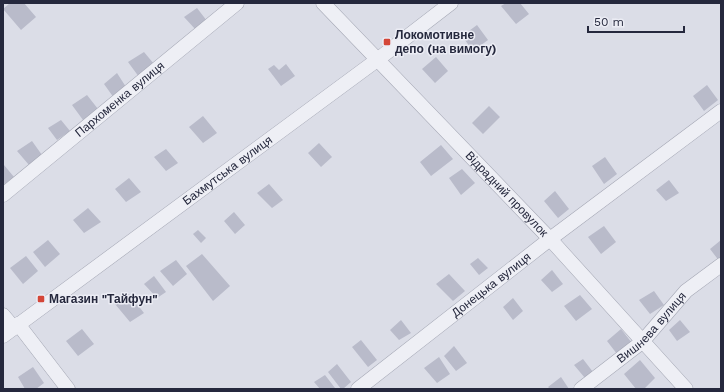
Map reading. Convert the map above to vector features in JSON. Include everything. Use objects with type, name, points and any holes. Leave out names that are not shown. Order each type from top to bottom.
[{"type":"street","name":"Пархоменка вулиця","points":[[3,195],[237,3]]},
{"type":"street","name":"Відрадний провулок","points":[[323,3],[550,240],[686,389]]},
{"type":"street","name":"Бахмутська вулиця","points":[[12,329],[377,60],[451,3]]},
{"type":"street","name":"Донецька вулиця","points":[[358,389],[550,240],[721,111]]},
{"type":"street","name":"Вишнева вулиця","points":[[581,389],[642,342],[686,291],[721,265]]},
{"type":"street","points":[[3,315],[12,329],[68,389]]},
{"type":"building","points":[[10,3],[24,3],[36,17],[21,30],[3,9]]},
{"type":"building","points":[[506,3],[520,3],[529,14],[516,24],[501,6]]},
{"type":"building","points":[[197,8],[207,21],[196,30],[184,17]]},
{"type":"building","points":[[477,25],[488,40],[473,51],[462,36]]},
{"type":"building","points":[[144,52],[154,64],[139,77],[128,62]]},
{"type":"building","points":[[436,57],[448,71],[435,83],[422,69]]},
{"type":"building","points":[[286,64],[295,76],[281,86],[268,69],[274,65],[279,70]]},
{"type":"building","points":[[117,73],[126,87],[114,98],[104,84]]},
{"type":"building","points":[[707,85],[718,100],[704,111],[693,96]]},
{"type":"building","points":[[87,95],[98,109],[83,120],[72,105]]},
{"type":"building","points":[[489,106],[500,117],[483,134],[472,123]]},
{"type":"building","points":[[203,116],[217,133],[203,143],[189,127]]},
{"type":"building","points":[[61,120],[70,131],[57,140],[48,128]]},
{"type":"building","points":[[32,141],[42,155],[29,165],[17,151]]},
{"type":"building","points":[[319,143],[332,157],[321,167],[308,153]]},
{"type":"building","points":[[441,145],[453,159],[431,176],[420,162]]},
{"type":"building","points":[[166,149],[178,163],[166,171],[154,157]]},
{"type":"building","points":[[605,157],[617,174],[604,184],[592,166]]},
{"type":"building","points":[[4,165],[14,177],[3,185],[3,166]]},
{"type":"building","points":[[462,169],[475,183],[461,195],[449,178]]},
{"type":"building","points":[[129,178],[141,192],[126,202],[115,189]]},
{"type":"building","points":[[669,180],[679,193],[666,201],[656,190]]},
{"type":"building","points":[[269,184],[283,200],[272,208],[257,193]]},
{"type":"building","points":[[555,191],[569,209],[558,218],[544,201]]},
{"type":"building","points":[[88,208],[101,222],[84,233],[73,220]]},
{"type":"building","points":[[234,212],[245,225],[235,234],[224,221]]},
{"type":"building","points":[[604,226],[616,242],[601,254],[588,237]]},
{"type":"building","points":[[198,230],[206,238],[201,243],[193,234]]},
{"type":"building","points":[[48,240],[60,254],[45,267],[33,252]]},
{"type":"building","points":[[721,240],[721,261],[720,262],[710,249]]},
{"type":"building","points":[[202,254],[230,286],[213,301],[186,266]]},
{"type":"building","points":[[26,256],[38,271],[23,284],[10,268]]},
{"type":"building","points":[[478,258],[488,268],[479,275],[470,264]]},
{"type":"building","points":[[176,260],[187,274],[173,286],[160,271]]},
{"type":"building","points":[[552,270],[563,284],[552,292],[541,280]]},
{"type":"building","points":[[449,274],[465,291],[453,301],[436,284]]},
{"type":"building","points":[[154,276],[166,292],[157,298],[144,284]]},
{"type":"building","points":[[654,291],[664,305],[650,314],[639,300]]},
{"type":"building","points":[[129,294],[144,313],[130,322],[115,304]]},
{"type":"building","points":[[580,295],[592,309],[576,321],[564,306]]},
{"type":"building","points":[[513,298],[523,311],[513,320],[503,307]]},
{"type":"building","points":[[401,320],[411,333],[399,340],[390,330]]},
{"type":"building","points":[[680,320],[690,332],[677,341],[669,330]]},
{"type":"building","points":[[82,329],[94,344],[78,356],[66,341]]},
{"type":"building","points":[[621,329],[632,343],[617,354],[607,341]]},
{"type":"building","points":[[361,340],[377,360],[368,367],[352,347]]},
{"type":"building","points":[[454,346],[467,363],[456,371],[444,356]]},
{"type":"building","points":[[439,357],[450,374],[437,383],[424,368]]},
{"type":"building","points":[[583,359],[593,372],[585,378],[574,365]]},
{"type":"building","points":[[640,360],[655,378],[644,389],[636,389],[624,374]]},
{"type":"building","points":[[337,364],[351,382],[343,389],[341,389],[328,372]]},
{"type":"building","points":[[33,367],[44,383],[36,389],[25,389],[18,377]]},
{"type":"building","points":[[325,375],[335,388],[334,389],[320,389],[314,382]]},
{"type":"building","points":[[561,377],[569,389],[550,389],[548,387]]},
{"type":"place","name":"Локомотивне депо (на вимогу)","points":[[387,42]]},
{"type":"place","name":"Магазин \"Тайфун\"","points":[[41,299]]}]
